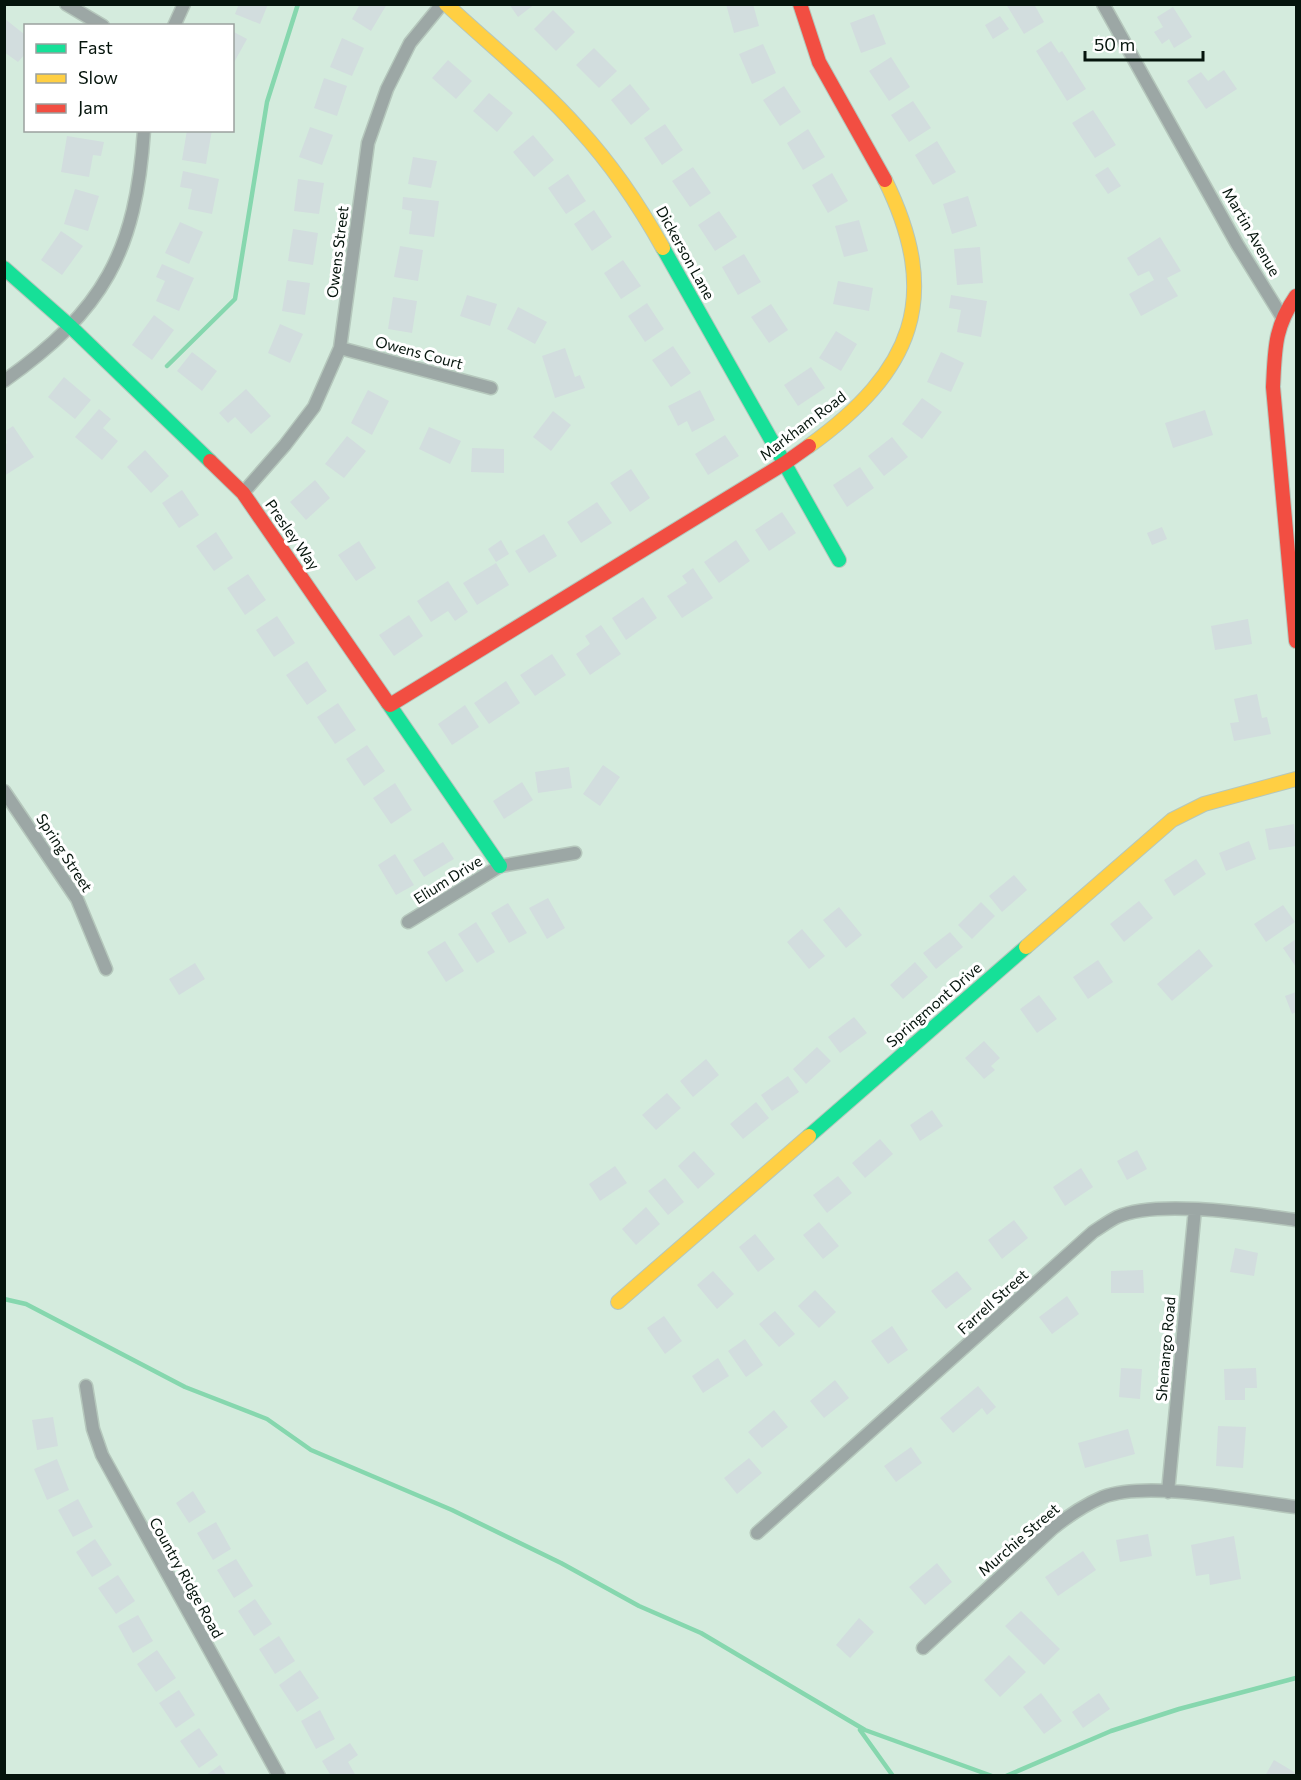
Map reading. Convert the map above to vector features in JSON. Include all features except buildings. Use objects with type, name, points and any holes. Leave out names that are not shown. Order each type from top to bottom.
[{"type":"street","points":[[66,4],[100,24]]},
{"type":"street","points":[[175,24],[184,4]]},
{"type":"street","name":"Owens Street","points":[[243,493],[285,445],[314,407],[340,348],[368,143],[387,89],[410,43],[444,4]]},
{"type":"street","name":"Dickerson Lane","points":[[444,4],[578,128],[611,166],[641,209],[839,560]]},
{"type":"street","name":"Markham Road","points":[[390,705],[785,463],[865,400],[892,365],[905,332],[916,288],[908,238],[896,202],[813,49],[800,4]]},
{"type":"street","name":"Martin Avenue","points":[[1103,4],[1237,243],[1282,317]]},
{"type":"street","points":[[4,381],[36,358],[71,327],[97,295],[123,248],[133,216],[144,132]]},
{"type":"street","name":"Presley Way","points":[[4,268],[71,327],[243,493],[500,866]]},
{"type":"street","points":[[1296,296],[1282,317],[1275,346],[1273,387],[1290,597],[1296,641]]},
{"type":"street","name":"Owens Court","points":[[340,348],[491,388]]},
{"type":"street","name":"Springmont Drive","points":[[618,1302],[1172,820],[1204,804],[1296,779]]},
{"type":"street","name":"Spring Street","points":[[4,791],[77,899],[106,969]]},
{"type":"street","name":"Elium Drive","points":[[408,922],[500,866],[575,853]]},
{"type":"street","name":"Farrell Street","points":[[757,1533],[1093,1232],[1119,1216],[1161,1209],[1195,1209],[1296,1220]]},
{"type":"street","name":"Shenango Road","points":[[1168,1492],[1195,1209]]},
{"type":"street","name":"Country Ridge Road","points":[[86,1386],[93,1428],[102,1455],[279,1776]]},
{"type":"street","name":"Murchie Street","points":[[923,1648],[1026,1552],[1075,1511],[1106,1496],[1137,1491],[1168,1492],[1296,1507]]},
{"type":"waterway","points":[[167,366],[235,299],[267,102],[298,4]]},
{"type":"waterway","points":[[4,1299],[26,1304],[185,1387],[267,1419],[311,1450],[452,1510],[561,1563],[639,1606],[701,1633],[865,1730],[992,1776]]},
{"type":"waterway","points":[[1006,1776],[1111,1731],[1179,1709],[1296,1678]]},
{"type":"waterway","points":[[860,1730],[893,1776]]},
{"type":"traffic: fast","points":[[663,248],[839,560]]},
{"type":"traffic: fast","points":[[4,268],[71,327],[210,461]]},
{"type":"traffic: fast","points":[[388,703],[500,866]]},
{"type":"traffic: fast","points":[[809,1136],[1026,947]]},
{"type":"traffic: slow","points":[[446,4],[532,81],[579,129],[624,186],[663,248]]},
{"type":"traffic: slow","points":[[809,446],[845,418],[873,389],[894,360],[908,329],[914,296],[912,261],[903,222],[885,180]]},
{"type":"traffic: slow","points":[[1026,947],[1172,820],[1204,804],[1296,779]]},
{"type":"traffic: slow","points":[[618,1302],[809,1136]]},
{"type":"traffic: jam","points":[[800,4],[819,62],[885,180]]},
{"type":"traffic: jam","points":[[1296,296],[1283,318],[1277,339],[1273,387],[1296,641]]},
{"type":"traffic: jam","points":[[390,705],[785,463],[809,446]]},
{"type":"traffic: jam","points":[[210,461],[243,493],[388,703]]}]
